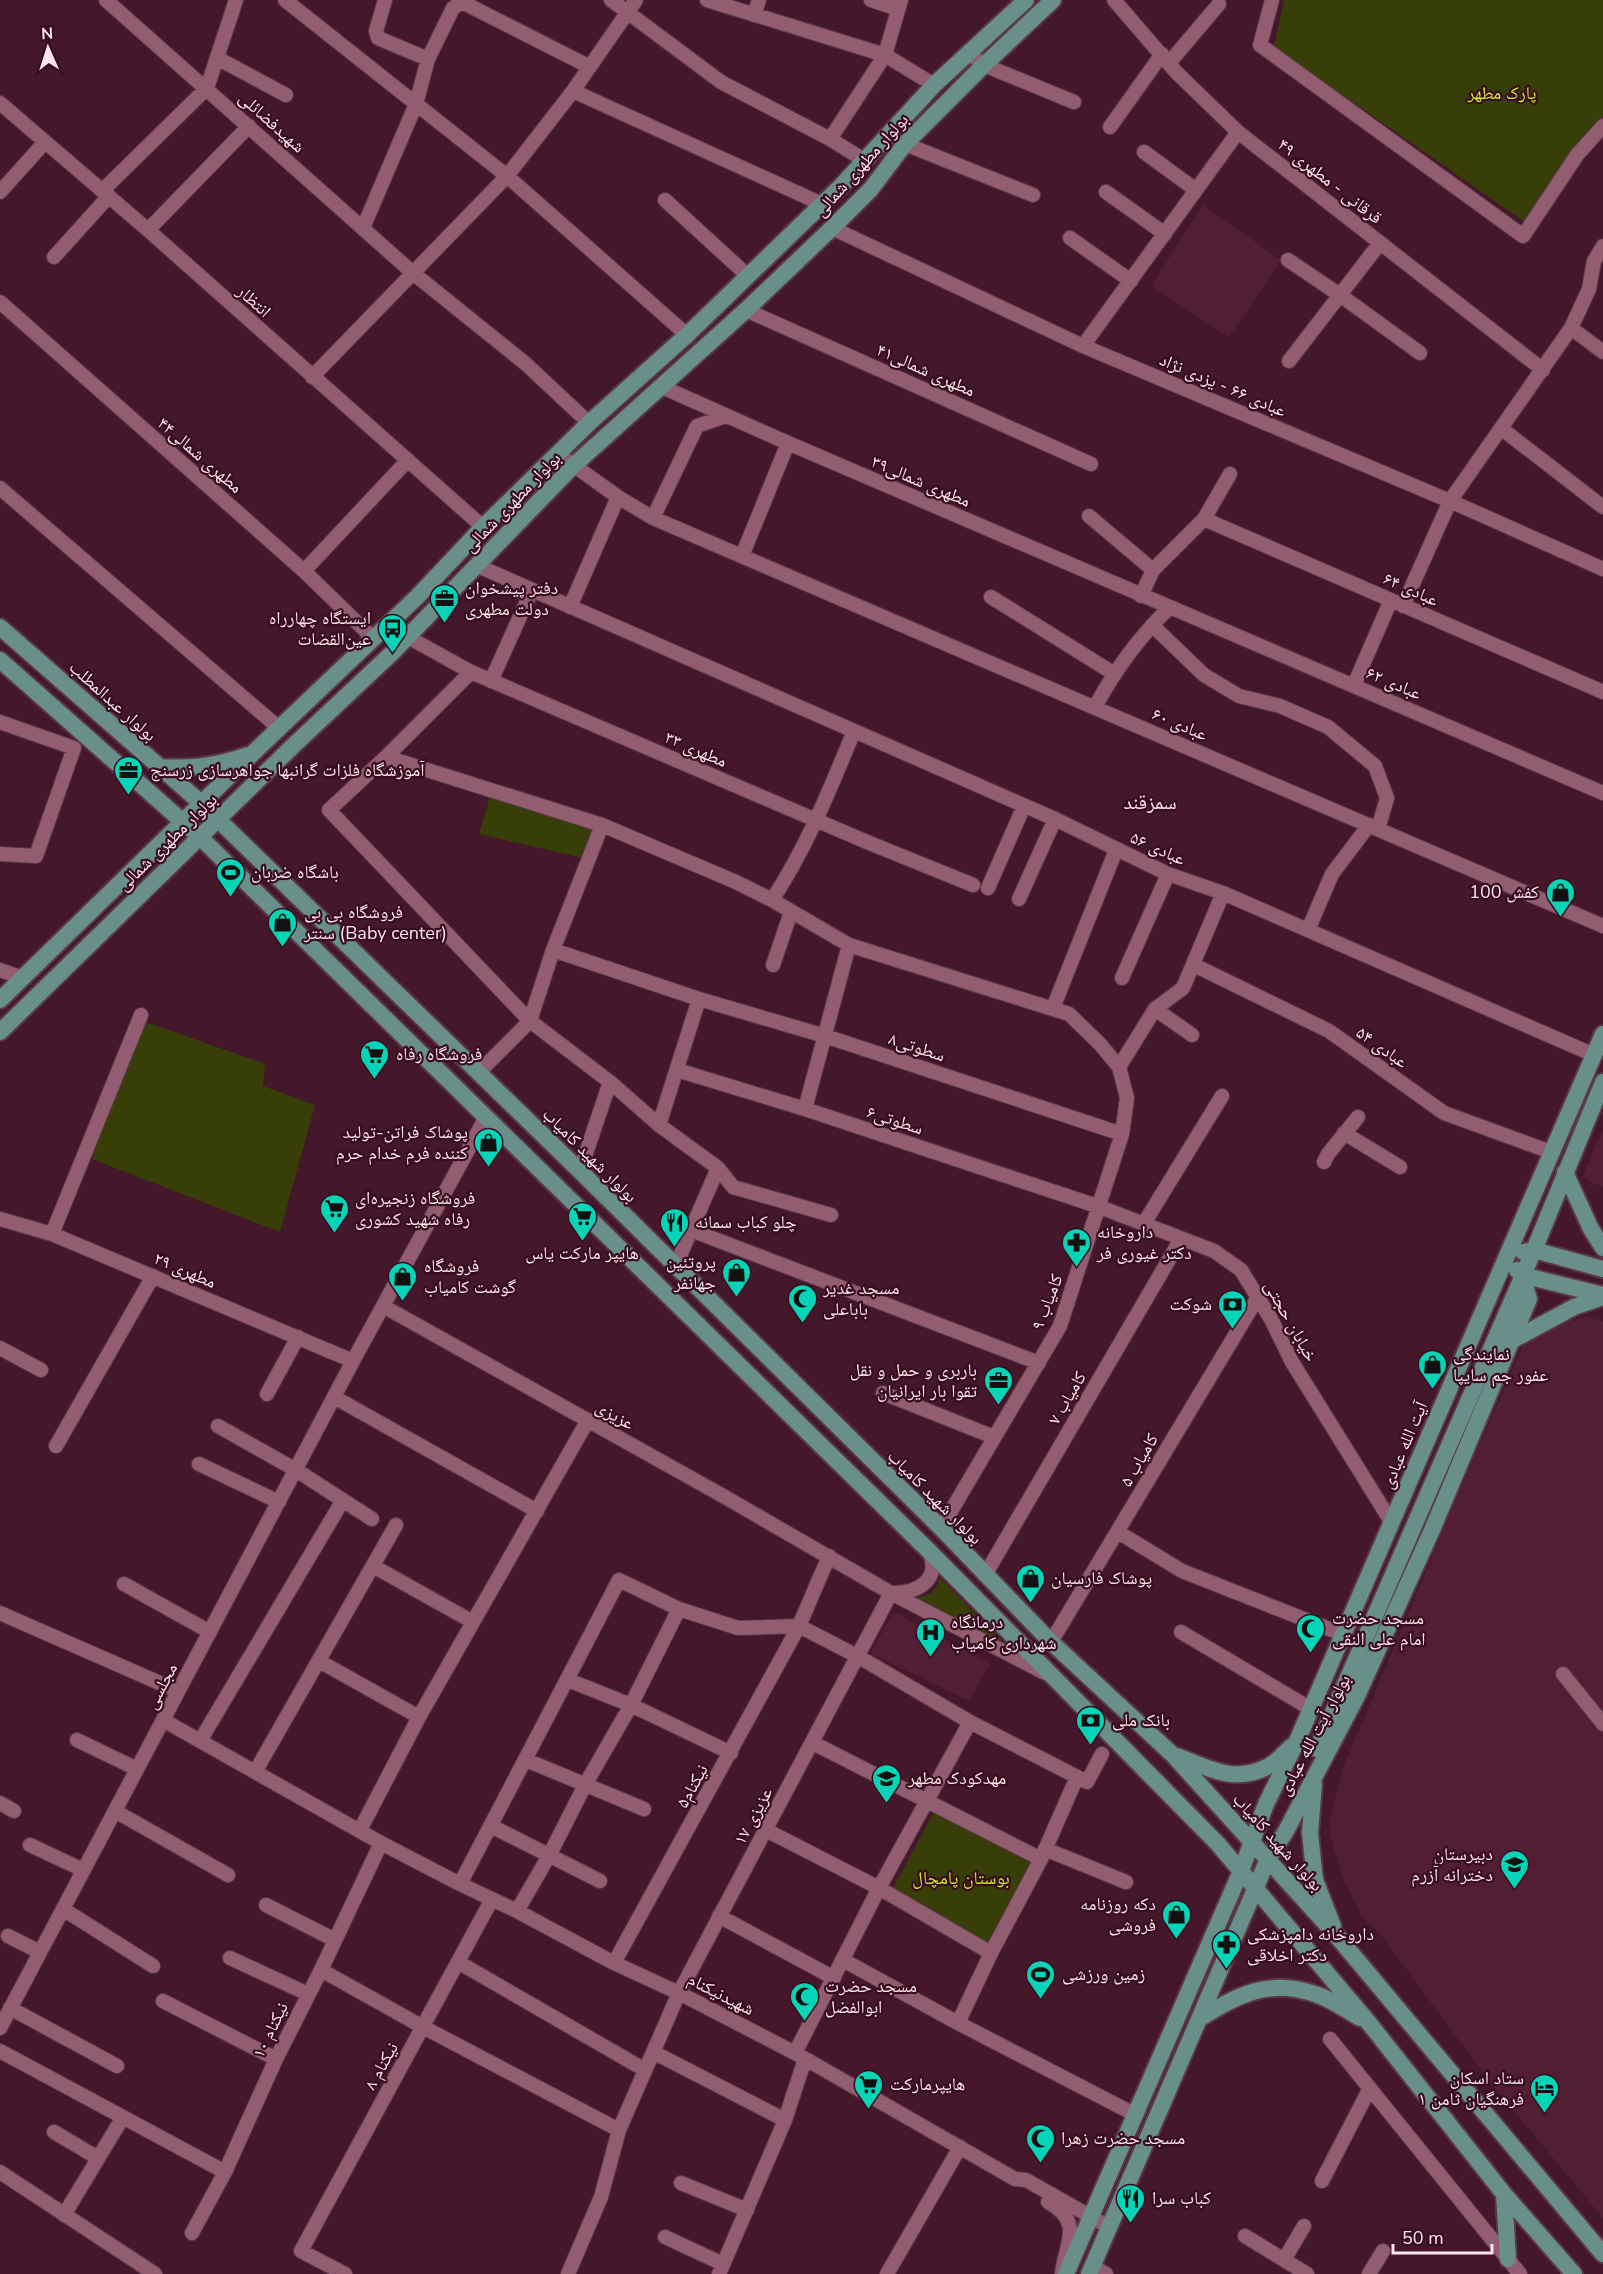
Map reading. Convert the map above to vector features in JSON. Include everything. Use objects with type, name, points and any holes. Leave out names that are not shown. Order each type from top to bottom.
[{"type":"main road","name":"بولوار مطهری شمالی","points":[[0,1000],[201,803],[417,597],[483,527],[589,423],[687,335],[822,204],[934,85],[1026,0]]},
{"type":"main road","name":"بولوار مطهری شمالی","points":[[0,1032],[408,637],[573,466],[746,310],[832,228],[871,189],[905,144],[1053,0]]},
{"type":"main road","name":"بولوار عبدالمطلب","points":[[0,627],[201,803]]},
{"type":"main road","points":[[0,660],[200,837],[929,1551],[1218,1844],[1370,2023],[1504,2194],[1574,2274]]},
{"type":"main road","points":[[158,767],[190,769],[221,764],[252,754]]},
{"type":"main road","name":"بولوار شهید کامیاب","points":[[201,803],[382,981],[479,1072],[941,1528],[1051,1642],[1173,1755],[1336,1935],[1603,2254]]},
{"type":"main road","points":[[365,999],[382,981]]},
{"type":"main road","name":"آیت الله عبادی","points":[[1241,1871],[1266,1804],[1297,1742],[1603,1034]]},
{"type":"main road","points":[[1268,1859],[1534,1250],[1564,1172],[1603,1082]]},
{"type":"main road","points":[[1564,1172],[1591,1229],[1603,1248]]},
{"type":"main road","points":[[1603,1269],[1534,1250],[1506,1255],[1522,1275],[1603,1296]]},
{"type":"main road","name":"بولوار آیت الله عبادی","points":[[1096,2271],[1109,2226],[1268,1859],[1286,1831],[1358,1696],[1432,1530],[1529,1299],[1522,1275]]},
{"type":"main road","points":[[1513,1340],[1575,1307],[1603,1296]]},
{"type":"main road","points":[[1328,1726],[1314,1775],[1310,1833],[1316,1880],[1336,1935]]},
{"type":"main road","points":[[1173,1755],[1227,1775],[1245,1775],[1268,1767],[1297,1742]]},
{"type":"main road","points":[[1066,2274],[1241,1871]]},
{"type":"main road","points":[[1199,2019],[1233,1998],[1258,1989],[1289,1988],[1317,1994],[1370,2023]]},
{"type":"main road","points":[[1504,2194],[1508,2259]]},
{"type":"street","name":"شهیدفضائلی","points":[[106,0],[413,273],[525,364],[589,423]]},
{"type":"street","points":[[54,257],[106,194],[207,88],[236,0]]},
{"type":"street","points":[[285,0],[507,176],[687,335]]},
{"type":"street","points":[[385,0],[376,31],[378,38],[428,59]]},
{"type":"street","points":[[611,0],[721,82],[830,139],[864,160]]},
{"type":"street","points":[[312,377],[507,176],[573,92],[636,0]]},
{"type":"street","points":[[707,0],[885,55],[934,85]]},
{"type":"street","points":[[754,15],[759,0]]},
{"type":"street","points":[[830,139],[885,55],[900,5],[871,0]]},
{"type":"street","name":"قرقانی - مطهری ۴۹","points":[[1114,0],[1166,58],[1238,132],[1543,370]]},
{"type":"street","points":[[1272,0],[1260,45],[1523,236],[1577,155],[1603,126]]},
{"type":"street","points":[[363,228],[416,104],[428,59],[453,8],[459,4],[466,4],[590,67]]},
{"type":"street","points":[[1110,127],[1166,58],[1219,4]]},
{"type":"street","points":[[969,53],[984,65],[1074,102]]},
{"type":"street","points":[[217,58],[286,95]]},
{"type":"street","points":[[573,92],[822,204]]},
{"type":"street","name":"انتظار","points":[[0,103],[148,230],[483,527]]},
{"type":"street","points":[[148,230],[249,126]]},
{"type":"street","points":[[1083,346],[1238,132]]},
{"type":"street","points":[[0,192],[45,142]]},
{"type":"street","points":[[905,144],[1033,195]]},
{"type":"street","points":[[1144,152],[1196,190]]},
{"type":"street","points":[[1106,192],[1165,234]]},
{"type":"street","points":[[665,200],[747,275]]},
{"type":"street","name":"عبادی ۶۶ - یزدی نژاد","points":[[832,228],[1083,346],[1450,501],[1603,569]]},
{"type":"street","points":[[1070,238],[1131,281]]},
{"type":"street","points":[[1289,361],[1380,243]]},
{"type":"street","points":[[1354,685],[1450,501],[1571,328],[1589,290],[1594,261],[1603,246]]},
{"type":"street","points":[[1288,260],[1420,353]]},
{"type":"street","name":"مطهری شمالی۴۴","points":[[0,302],[304,571],[374,639]]},
{"type":"street","name":"مطهری شمالی۴۱","points":[[746,310],[1090,464]]},
{"type":"street","points":[[1571,328],[1603,352]]},
{"type":"street","name":"مطهری شمالی۳۹","points":[[660,386],[1169,608]]},
{"type":"street","points":[[652,518],[697,426],[726,416]]},
{"type":"street","points":[[1502,429],[1603,507]]},
{"type":"street","points":[[742,556],[788,443]]},
{"type":"street","name":"عبادی ۶۰","points":[[558,454],[652,518],[1095,706],[1603,927]]},
{"type":"street","points":[[304,571],[408,460]]},
{"type":"street","points":[[1141,596],[1153,570],[1204,519],[1230,474]]},
{"type":"street","points":[[0,488],[279,728]]},
{"type":"street","points":[[570,607],[618,497]]},
{"type":"street","points":[[1089,516],[1153,570]]},
{"type":"street","name":"عبادی ۶۴","points":[[1204,519],[1603,692]]},
{"type":"street","name":"عبادی ۵۶","points":[[478,566],[1055,819],[1168,874],[1223,893],[1594,1054]]},
{"type":"street","points":[[491,681],[531,590]]},
{"type":"street","points":[[991,597],[1113,673]]},
{"type":"street","points":[[1095,706],[1113,673],[1169,608]]},
{"type":"street","name":"عبادی ۶۲","points":[[1169,608],[1603,793]]},
{"type":"street","points":[[1152,625],[1204,675],[1239,696],[1280,706],[1328,727],[1375,766],[1387,798],[1374,827],[1332,874],[1308,930]]},
{"type":"street","name":"مطهری ۳۳","points":[[408,637],[491,681],[817,821],[973,885]]},
{"type":"street","points":[[471,672],[329,810],[530,1021],[610,1082],[659,1125],[718,1168],[733,1187],[831,1215]]},
{"type":"street","points":[[0,722],[74,748],[36,856],[3,858]]},
{"type":"street","points":[[772,900],[788,876],[817,821],[854,731]]},
{"type":"street","points":[[386,757],[602,825],[736,882],[772,900],[849,945],[1069,1014],[1100,1044],[1119,1067],[1155,1009],[1183,988],[1223,893]]},
{"type":"street","points":[[988,888],[1024,806]]},
{"type":"street","points":[[1019,899],[1055,819]]},
{"type":"street","points":[[479,1072],[530,1021],[553,950],[602,825]]},
{"type":"street","points":[[1053,1008],[1116,850]]},
{"type":"street","points":[[1122,978],[1168,874]]},
{"type":"street","points":[[773,965],[791,912]]},
{"type":"street","points":[[805,1109],[849,945]]},
{"type":"street","name":"سطوتی۸","points":[[553,950],[699,999],[825,1036],[1122,1134]]},
{"type":"street","name":"عبادی ۵۴","points":[[1194,965],[1329,1031],[1444,1113],[1551,1152]]},
{"type":"street","points":[[0,970],[23,978]]},
{"type":"street","points":[[659,1125],[699,999]]},
{"type":"street","points":[[1155,1009],[1192,1035]]},
{"type":"street","points":[[52,1234],[141,1015]]},
{"type":"street","name":"کامیاب ۹","points":[[941,1528],[1060,1326],[1122,1134],[1127,1098],[1119,1067]]},
{"type":"street","name":"سطوتی۶","points":[[677,1070],[805,1109],[1100,1207]]},
{"type":"street","points":[[580,1172],[610,1082]]},
{"type":"street","points":[[1143,1225],[1222,1096]]},
{"type":"street","name":"مجلسی","points":[[0,2028],[353,1361],[486,1117]]},
{"type":"street","points":[[1324,1162],[1358,1117]]},
{"type":"street","points":[[1344,1133],[1400,1167]]},
{"type":"street","points":[[675,1267],[718,1168]]},
{"type":"street","name":"خیابان حجتی","points":[[1100,1207],[1214,1251],[1241,1270],[1292,1362],[1392,1523]]},
{"type":"street","name":"مطهری ۲۹","points":[[0,1219],[52,1234],[353,1361]]},
{"type":"street","points":[[691,1230],[1039,1363]]},
{"type":"street","name":"کامیاب ۷","points":[[985,1575],[1181,1239]]},
{"type":"street","points":[[56,1446],[153,1276]]},
{"type":"street","name":"کامیاب ۵","points":[[1051,1642],[1258,1297]]},
{"type":"street","name":"عزیزی","points":[[383,1306],[891,1593],[1055,1678]]},
{"type":"street","points":[[267,1394],[298,1337]]},
{"type":"street","points":[[0,1348],[41,1370]]},
{"type":"street","points":[[883,1394],[994,1437]]},
{"type":"street","points":[[334,1397],[537,1511]]},
{"type":"street","points":[[360,1830],[419,1717],[588,1420]]},
{"type":"street","points":[[218,1426],[296,1470],[372,1519]]},
{"type":"street","points":[[199,1464],[279,1502]]},
{"type":"street","points":[[200,1741],[343,1500]]},
{"type":"street","points":[[255,1772],[396,1525]]},
{"type":"street","points":[[1118,1532],[1182,1571],[1342,1634]]},
{"type":"street","points":[[891,1593],[906,1593],[918,1589],[931,1576],[933,1559],[929,1551]]},
{"type":"street","name":"نیکنام۵","points":[[614,1963],[800,1626],[829,1556]]},
{"type":"street","points":[[373,1566],[473,1622]]},
{"type":"street","points":[[460,1884],[619,1580],[680,1609],[738,1628],[800,1626],[859,1657],[970,1722],[1087,1782],[1102,1754]]},
{"type":"street","points":[[124,1584],[210,1632]]},
{"type":"street","name":"عزیزی ۱۷","points":[[567,2274],[600,2197],[619,2130],[679,1993],[891,1593]]},
{"type":"street","points":[[517,1911],[631,1705],[680,1609]]},
{"type":"street","points":[[0,1629],[3,1614],[178,1691]]},
{"type":"street","points":[[1181,1632],[1311,1709]]},
{"type":"street","points":[[319,1660],[419,1717]]},
{"type":"street","points":[[1563,1674],[1603,1724]]},
{"type":"street","points":[[568,1680],[631,1705],[731,1753]]},
{"type":"street","name":"شهیدنیکنام","points":[[163,1720],[381,1843],[800,2056],[1015,2179]]},
{"type":"street","points":[[665,2237],[721,2269],[785,2120],[800,2056],[834,1978],[879,1888],[970,1722]]},
{"type":"street","points":[[77,1740],[137,1769]]},
{"type":"street","points":[[813,1743],[926,1802],[1043,1854],[1126,1882]]},
{"type":"street","points":[[526,1760],[644,1809]]},
{"type":"street","points":[[958,2023],[991,1953],[1043,1854],[1077,1777]]},
{"type":"street","points":[[0,1803],[14,1811]]},
{"type":"street","points":[[115,1811],[228,1875]]},
{"type":"street","points":[[491,1826],[600,1881]]},
{"type":"street","points":[[766,1830],[879,1888],[991,1953]]},
{"type":"street","name":"نیکنام ۱۰","points":[[192,2233],[225,2172],[276,2059],[381,1843]]},
{"type":"street","points":[[30,1845],[83,1870]]},
{"type":"street","name":"نیکنام ۸","points":[[345,2274],[301,2251],[492,1899]]},
{"type":"street","points":[[266,1905],[335,1940]]},
{"type":"street","points":[[63,1909],[153,1966]]},
{"type":"street","points":[[719,1916],[834,1978]]},
{"type":"street","points":[[8,1936],[40,1952]]},
{"type":"street","points":[[230,1958],[308,1994]]},
{"type":"street","points":[[843,1960],[958,2023],[1136,2115]]},
{"type":"street","points":[[458,1962],[645,2070]]},
{"type":"street","points":[[321,1970],[423,2027],[619,2130]]},
{"type":"street","points":[[163,2001],[276,2059]]},
{"type":"street","points":[[10,2008],[117,2066]]},
{"type":"street","points":[[1330,2039],[1520,2274]]},
{"type":"street","points":[[0,2051],[225,2172]]},
{"type":"street","points":[[653,2052],[785,2120]]},
{"type":"street","points":[[1322,2181],[1370,2088]]},
{"type":"street","points":[[64,2215],[123,2117]]},
{"type":"street","points":[[54,2132],[98,2158]]},
{"type":"street","points":[[888,2274],[960,2147]]},
{"type":"street","points":[[0,2172],[155,2274]]},
{"type":"street","points":[[1015,2179],[1026,2180],[1109,2226]]},
{"type":"street","points":[[1015,2179],[1021,2188],[1059,2208],[1070,2224],[1071,2238],[1062,2274]]},
{"type":"street","points":[[681,2183],[747,2210]]},
{"type":"street","points":[[1284,2260],[1304,2226]]},
{"type":"street","points":[[1245,2236],[1307,2274]]},
{"type":"street","points":[[1369,2274],[1383,2251]]},
{"type":"shaded area","points":[[1203,205],[1281,260],[1229,337],[1151,286]]},
{"type":"shaded area","points":[[1603,1129],[1603,1187],[1582,1178]]},
{"type":"shaded area","points":[[1587,1317],[1603,1321],[1603,2218],[1492,2085],[1381,1935],[1361,1915],[1345,1883],[1331,1839],[1329,1821],[1343,1768],[1523,1346],[1533,1336],[1566,1321]]},
{"type":"shaded area","name":"درمانگاه شهرداری کامیاب","points":[[894,1612],[990,1664],[969,1701],[870,1653]]},
{"type":"green space","name":"پارک مطهر","points":[[1284,0],[1603,0],[1603,116],[1576,149],[1526,223],[1274,47]]},
{"type":"green space","points":[[490,797],[593,829],[583,858],[479,834]]},
{"type":"green space","points":[[146,1022],[265,1064],[263,1086],[315,1105],[280,1232],[87,1157]]},
{"type":"green space","points":[[940,1578],[1007,1646],[916,1597],[932,1592]]},
{"type":"green space","name":"بوستان پامچال","points":[[934,1812],[1032,1864],[989,1944],[891,1892]]},
{"type":"place","name":"دفتر پیشخوان دولت مطهری","points":[[444,624]]},
{"type":"place","name":"ایستگاه چهارراه عین‌القضات","points":[[392,654]]},
{"type":"place","name":"آموزشگاه فلزات گرانبها جواهرسازی زرسنج","points":[[129,796]]},
{"type":"place","name":"باشگاه ضربان","points":[[230,898]]},
{"type":"place","name":"کفش 100","points":[[1560,918]]},
{"type":"place","name":"فروشگاه بی بی سنتر (Baby center)","points":[[283,948]]},
{"type":"place","name":"فروشگاه رفاه","points":[[375,1080]]},
{"type":"place","name":"پوشاک فراتن-تولید کننده فرم خدام حرم","points":[[489,1168]]},
{"type":"place","name":"فروشگاه زنجیره‌ای رفاه شهید کشوری","points":[[334,1234]]},
{"type":"place","name":"هایپر مارکت یاس","points":[[582,1242]]},
{"type":"place","name":"چلو کباب سمانه","points":[[674,1248]]},
{"type":"place","name":"داروخانه دکتر غیوری فر","points":[[1076,1268]]},
{"type":"place","name":"پروتئین جهانفر","points":[[737,1298]]},
{"type":"place","name":"فروشگاه گوشت کامیاب","points":[[403,1302]]},
{"type":"place","name":"مسجد غدیر باباعلی","points":[[802,1324]]},
{"type":"place","name":"شوكت","points":[[1233,1330]]},
{"type":"place","name":"نمایندگی عفور جم سایپا","points":[[1432,1390]]},
{"type":"place","name":"باربری و حمل و نقل تقوا بار ایرانیان","points":[[998,1406]]},
{"type":"place","name":"پوشاک فارسیان","points":[[1030,1604]]},
{"type":"place","name":"مسجد حضرت امام علی النقی","points":[[1311,1654]]},
{"type":"place","name":"درمانگاه شهرداری کامیاب","points":[[930,1658]]},
{"type":"place","name":"بانک ملی","points":[[1091,1746]]},
{"type":"place","name":"مهدکودک مطهر","points":[[887,1804]]},
{"type":"place","name":"دبیرستان دخترانه آزرم","points":[[1514,1890]]},
{"type":"place","name":"دکه روزنامه فروشی","points":[[1177,1940]]},
{"type":"place","name":"داروخانه دامپزشکی دکتر اخلاقی","points":[[1226,1970]]},
{"type":"place","name":"زمین ورزشی","points":[[1041,2000]]},
{"type":"place","name":"مسجد حضرت ابوالفضل","points":[[804,2022]]},
{"type":"place","name":"هایپرمارکت","points":[[869,2110]]},
{"type":"place","name":"ستاد اسکان فرهنگیان ثامن ۱","points":[[1545,2114]]},
{"type":"place","name":"مسجد حضرت زهرا","points":[[1040,2164]]},
{"type":"place","name":"کباب سرا","points":[[1131,2224]]},
{"type":"district","name":"سمزقند","points":[[1150,802]]}]
